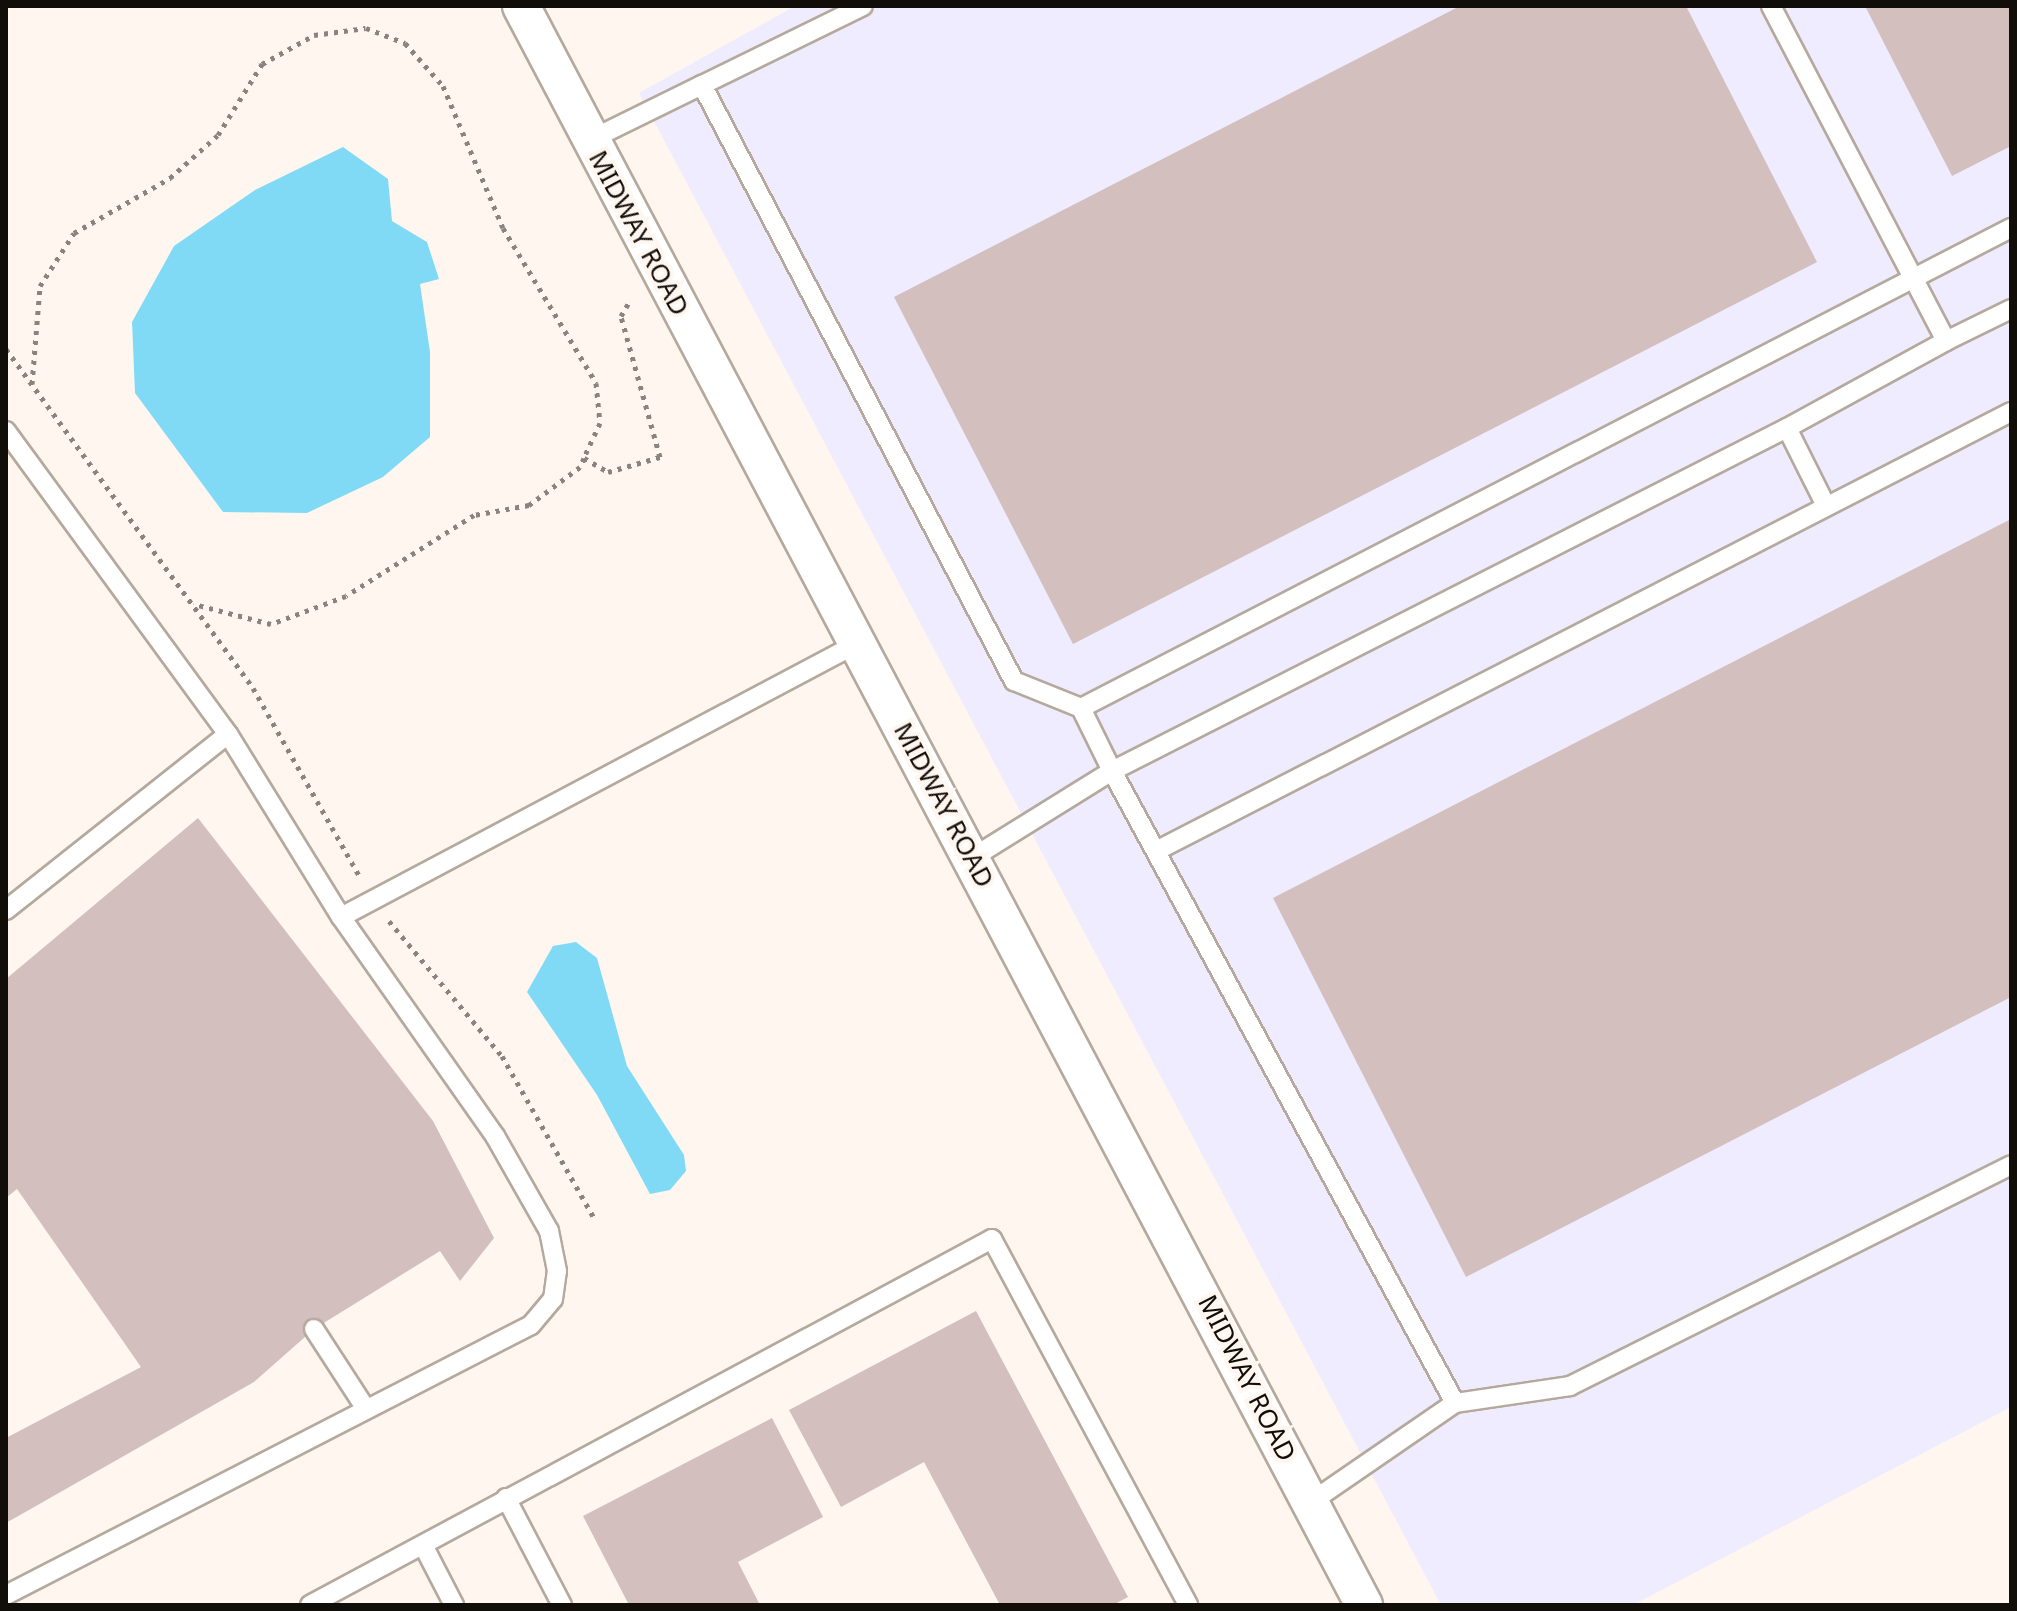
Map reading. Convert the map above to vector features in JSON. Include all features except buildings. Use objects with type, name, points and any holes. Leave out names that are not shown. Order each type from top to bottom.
[{"type":"street","name":"MIDWAY ROAD","points":[[521,6],[1364,1605]]},
{"type":"lane","points":[[590,140],[863,6]]},
{"type":"lane","points":[[1771,6],[1946,341]]},
{"type":"lane","points":[[702,85],[1014,681],[1081,708],[1112,771],[1455,1403]]},
{"type":"lane","points":[[1081,708],[2011,228]]},
{"type":"lane","points":[[972,858],[1112,771],[1787,428],[2011,309]]},
{"type":"lane","points":[[1156,851],[2011,412]]},
{"type":"lane","points":[[1787,428],[1826,506]]},
{"type":"lane","points":[[6,431],[228,734],[341,917],[495,1136],[549,1231],[557,1271],[553,1299],[531,1325],[6,1595]]},
{"type":"lane","points":[[341,917],[858,643]]},
{"type":"lane","points":[[6,910],[228,734]]},
{"type":"lane","points":[[1311,1502],[1455,1403],[1570,1386],[2011,1165]]},
{"type":"lane","points":[[310,1605],[992,1239],[1188,1605]]},
{"type":"lane","points":[[314,1329],[366,1409]]},
{"type":"lane","points":[[506,1498],[562,1605]]},
{"type":"lane","points":[[423,1545],[454,1605]]},
{"type":"path","points":[[32,384],[40,286],[74,233],[179,170],[218,135],[262,64],[314,35],[366,28],[405,43],[443,86],[503,228],[596,383],[600,423],[580,467],[529,505],[474,515],[346,596],[271,624],[194,604]]},
{"type":"path","points":[[584,458],[608,472],[660,457],[621,316],[629,302]]},
{"type":"path","points":[[6,349],[253,688],[373,900],[438,977],[456,1007],[502,1056],[595,1220]]},
{"type":"shaded area","points":[[795,6],[2011,6],[2011,1407],[1633,1605],[1441,1605],[639,93]]},
{"type":"water","points":[[343,147],[388,179],[392,221],[427,242],[439,279],[420,284],[430,352],[430,437],[383,477],[307,513],[223,512],[135,393],[132,322],[174,246],[255,190]]},
{"type":"water","points":[[576,942],[597,958],[627,1066],[684,1155],[686,1171],[670,1190],[650,1194],[597,1095],[527,992],[553,946]]}]
